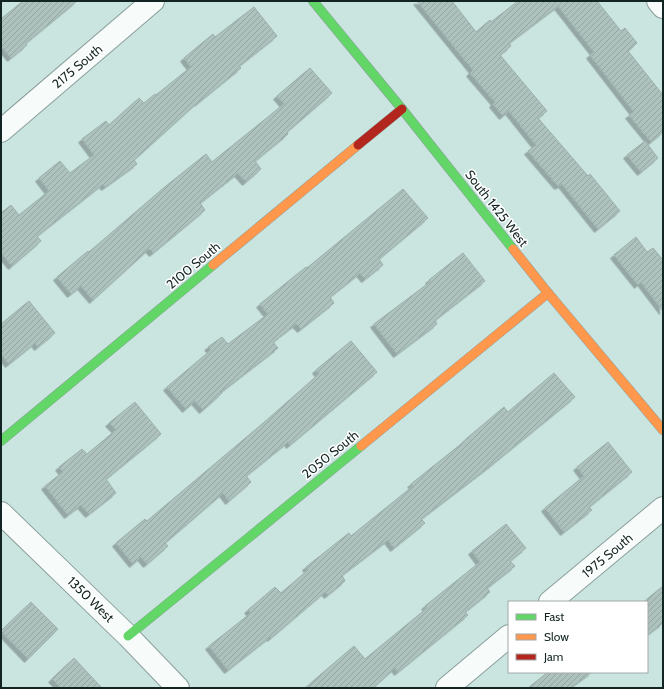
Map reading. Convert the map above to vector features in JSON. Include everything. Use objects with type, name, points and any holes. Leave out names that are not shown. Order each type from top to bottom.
[{"type":"street","name":"2175 South","points":[[1,131],[153,1]]},
{"type":"street","name":"South 1425 West","points":[[313,1],[402,109],[548,293],[663,430]]},
{"type":"street","points":[[658,1],[663,7]]},
{"type":"street","name":"2100 South","points":[[1,441],[402,109]]},
{"type":"street","name":"2050 South","points":[[128,636],[548,293]]},
{"type":"street","name":"1975 South","points":[[551,601],[663,508]]},
{"type":"street","name":"1350 West","points":[[1,512],[128,636],[178,688]]},
{"type":"street","points":[[447,688],[508,637]]},
{"type":"building","points":[[23,1],[77,1],[26,43],[27,45],[11,58],[1,46],[1,19]]},
{"type":"building","points":[[417,1],[452,1],[476,32],[490,20],[491,22],[518,1],[597,1],[621,31],[625,28],[637,43],[628,51],[663,95],[663,132],[651,142],[629,115],[634,112],[590,55],[594,52],[558,6],[509,43],[511,46],[500,55],[547,111],[538,118],[588,176],[590,174],[620,211],[598,229],[562,184],[558,186],[528,151],[536,145],[509,111],[503,116],[493,104],[495,102],[470,73],[473,70]]},
{"type":"building","points":[[254,7],[277,36],[239,66],[241,68],[198,102],[134,160],[137,164],[105,187],[103,184],[37,236],[41,241],[12,266],[1,253],[1,213],[11,205],[19,215],[49,191],[39,178],[60,161],[70,173],[94,155],[82,139],[106,121],[109,125],[139,98],[144,103],[155,94],[156,95],[191,67],[184,58],[213,34],[215,37]]},
{"type":"building","points":[[310,68],[332,93],[287,132],[288,134],[255,161],[261,169],[246,182],[238,173],[200,203],[205,210],[153,253],[149,249],[93,300],[81,286],[71,294],[57,277],[206,154],[212,162],[284,104],[277,96]]},
{"type":"building","points":[[645,141],[658,158],[641,172],[627,155]]},
{"type":"building","points":[[403,189],[428,218],[379,259],[383,265],[365,279],[360,273],[330,297],[334,303],[301,329],[296,324],[273,342],[278,348],[221,392],[222,393],[203,410],[195,401],[186,409],[167,387],[211,350],[208,347],[222,337],[228,344],[268,314],[260,304],[306,267],[307,268]]},
{"type":"building","points":[[636,237],[647,252],[653,248],[663,260],[663,311],[641,282],[638,285],[614,255]]},
{"type":"building","points":[[463,253],[485,281],[435,320],[437,324],[397,354],[374,324],[430,282],[429,280]]},
{"type":"building","points":[[29,301],[55,333],[38,347],[35,343],[9,364],[1,354],[1,324]]},
{"type":"building","points":[[351,341],[377,372],[290,445],[288,442],[246,476],[251,482],[229,501],[223,493],[165,543],[168,546],[147,564],[141,557],[133,564],[116,543],[145,519],[147,521],[268,419],[319,374],[316,370]]},
{"type":"building","points":[[554,373],[575,397],[489,467],[421,519],[425,523],[394,548],[388,540],[342,575],[345,581],[328,595],[325,592],[271,638],[270,637],[228,670],[209,646],[251,613],[248,610],[275,587],[281,593],[308,570],[306,567],[349,533],[351,536],[413,486],[411,484],[504,407],[508,412]]},
{"type":"building","points":[[135,402],[161,434],[106,479],[116,493],[89,514],[81,505],[68,515],[45,486],[63,472],[59,467],[82,449],[87,454],[116,430],[109,423]]},
{"type":"building","points":[[608,442],[632,472],[589,507],[592,510],[564,532],[545,508],[584,476],[577,467]]},
{"type":"building","points":[[506,524],[526,548],[510,561],[515,566],[487,588],[490,592],[465,612],[468,615],[398,672],[395,668],[373,688],[305,688],[354,646],[365,659],[427,608],[425,606],[480,562],[472,551]]},
{"type":"building","points":[[663,586],[663,623],[648,634],[648,601],[647,599]]},
{"type":"building","points":[[31,602],[58,629],[28,659],[1,631]]},
{"type":"building","points":[[74,658],[102,688],[61,688],[52,679]]},
{"type":"building","points":[[547,673],[591,673],[570,688],[528,688]]},
{"type":"traffic: fast","points":[[313,1],[402,109],[513,249]]},
{"type":"traffic: fast","points":[[1,441],[213,265]]},
{"type":"traffic: fast","points":[[128,636],[361,446]]},
{"type":"traffic: slow","points":[[213,265],[358,145]]},
{"type":"traffic: slow","points":[[513,249],[663,430]]},
{"type":"traffic: slow","points":[[361,446],[548,293]]},
{"type":"traffic: jam","points":[[358,145],[402,109]]}]
